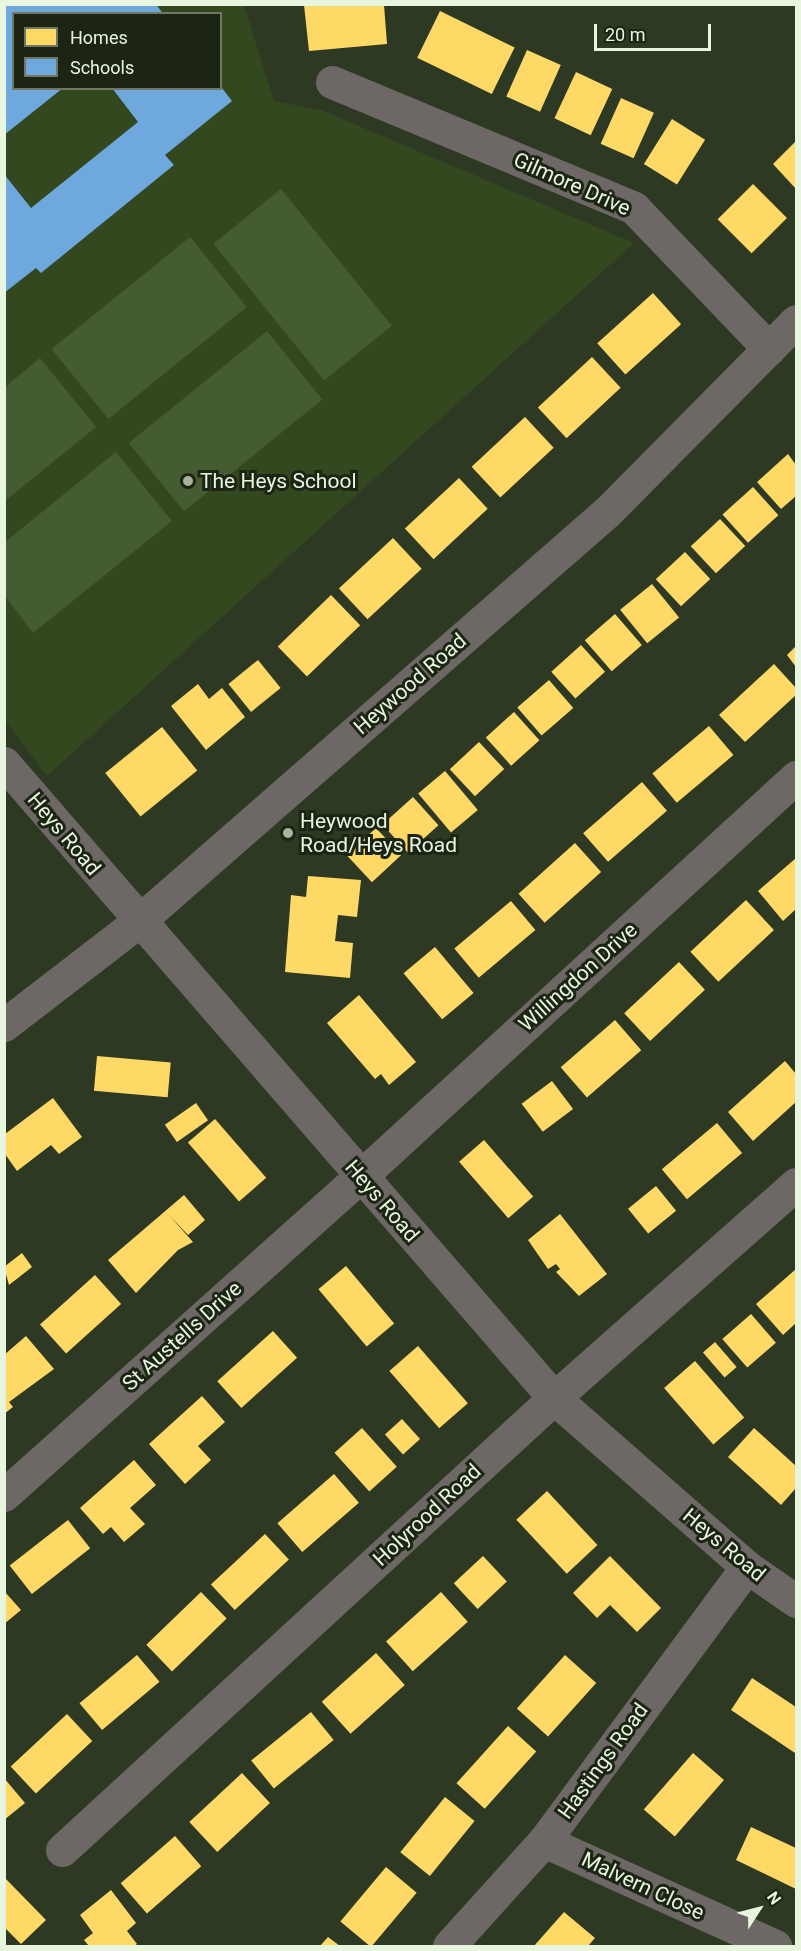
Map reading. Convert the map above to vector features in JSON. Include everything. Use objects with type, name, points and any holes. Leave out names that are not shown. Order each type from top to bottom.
[{"type":"street","name":"Gilmore Drive","points":[[333,82],[634,208],[769,349]]},
{"type":"street","name":"Heywood Road","points":[[4,1025],[139,921],[608,511],[796,321]]},
{"type":"street","name":"Heys Road","points":[[4,764],[554,1398],[747,1567],[796,1602]]},
{"type":"street","name":"Willingdon Drive","points":[[360,1177],[796,777]]},
{"type":"street","name":"St Austells Drive","points":[[4,1495],[360,1177]]},
{"type":"street","name":"Holyrood Road","points":[[62,1850],[554,1398],[796,1184]]},
{"type":"street","name":"Hastings Road","points":[[449,1947],[544,1841],[747,1567]]},
{"type":"street","name":"Malvern Close","points":[[544,1841],[775,1947]]},
{"type":"shaded area","name":"The Heys School","points":[[5,5],[244,5],[274,101],[321,110],[634,243],[47,776],[5,720]]},
{"type":"shaded area","points":[[281,189],[392,326],[324,381],[213,244]]},
{"type":"shaded area","points":[[190,237],[247,307],[108,419],[52,349]]},
{"type":"shaded area","points":[[267,331],[322,399],[184,511],[129,443]]},
{"type":"shaded area","points":[[40,358],[96,427],[5,501],[5,387]]},
{"type":"shaded area","points":[[116,452],[172,521],[33,633],[5,596],[5,542]]},
{"type":"building: Homes","points":[[304,5],[384,5],[387,44],[309,51]]},
{"type":"building: Homes","points":[[440,11],[515,47],[492,94],[417,58]]},
{"type":"building: Homes","points":[[527,50],[561,65],[540,112],[506,97]]},
{"type":"building: Homes","points":[[576,72],[612,89],[591,135],[554,118]]},
{"type":"building: Homes","points":[[621,98],[654,113],[634,158],[601,144]]},
{"type":"building: Homes","points":[[672,119],[705,140],[677,185],[644,164]]},
{"type":"building: Homes","points":[[796,141],[796,189],[773,164]]},
{"type":"building: Homes","points":[[753,184],[787,218],[752,253],[718,219]]},
{"type":"building: Homes","points":[[653,293],[681,324],[625,374],[597,343]]},
{"type":"building: Homes","points":[[592,357],[621,388],[567,438],[538,407]]},
{"type":"building: Homes","points":[[525,417],[554,448],[500,498],[472,467]]},
{"type":"building: Homes","points":[[788,454],[796,465],[796,496],[781,509],[757,482]]},
{"type":"building: Homes","points":[[459,478],[488,509],[434,559],[405,528]]},
{"type":"building: Homes","points":[[753,487],[778,515],[748,543],[723,514]]},
{"type":"building: Homes","points":[[720,519],[745,546],[716,573],[691,546]]},
{"type":"building: Homes","points":[[393,538],[422,569],[368,619],[339,588]]},
{"type":"building: Homes","points":[[685,552],[710,579],[681,606],[656,579]]},
{"type":"building: Homes","points":[[652,584],[679,617],[647,643],[620,610]]},
{"type":"building: Homes","points":[[331,595],[360,625],[307,677],[278,646]]},
{"type":"building: Homes","points":[[615,614],[642,645],[612,671],[585,640]]},
{"type":"building: Homes","points":[[581,645],[605,672],[575,699],[551,672]]},
{"type":"building: Homes","points":[[796,646],[796,667],[787,655]]},
{"type":"building: Homes","points":[[258,660],[281,688],[251,712],[228,684]]},
{"type":"building: Homes","points":[[774,664],[796,688],[796,695],[745,742],[719,715]]},
{"type":"building: Homes","points":[[549,680],[573,708],[542,735],[517,708]]},
{"type":"building: Homes","points":[[198,684],[209,699],[222,688],[245,717],[206,750],[171,706]]},
{"type":"building: Homes","points":[[514,712],[539,740],[511,766],[486,737]]},
{"type":"building: Homes","points":[[709,726],[733,755],[677,803],[652,774]]},
{"type":"building: Homes","points":[[162,727],[197,771],[141,816],[105,773]]},
{"type":"building: Homes","points":[[479,742],[504,769],[475,796],[450,769]]},
{"type":"building: Homes","points":[[445,771],[478,810],[451,833],[418,793]]},
{"type":"building: Homes","points":[[642,782],[667,811],[608,862],[583,833]]},
{"type":"building: Homes","points":[[413,797],[438,825],[408,853],[383,824]]},
{"type":"building: Homes","points":[[376,828],[401,855],[372,882],[347,855]]},
{"type":"building: Homes","points":[[575,843],[601,872],[545,923],[519,894]]},
{"type":"building: Homes","points":[[796,858],[796,909],[783,921],[758,891]]},
{"type":"building: Homes","points":[[308,876],[361,880],[357,917],[338,915],[335,941],[353,943],[350,978],[285,972],[291,895],[306,897]]},
{"type":"building: Homes","points":[[746,900],[774,930],[718,982],[690,952]]},
{"type":"building: Homes","points":[[511,901],[535,930],[479,978],[454,949]]},
{"type":"building: Homes","points":[[435,947],[474,993],[442,1019],[404,973]]},
{"type":"building: Homes","points":[[679,962],[705,990],[650,1041],[624,1013]]},
{"type":"building: Homes","points":[[359,995],[416,1062],[389,1085],[381,1074],[375,1079],[327,1023]]},
{"type":"building: Homes","points":[[615,1020],[641,1050],[587,1097],[561,1067]]},
{"type":"building: Homes","points":[[97,1056],[171,1062],[168,1097],[94,1091]]},
{"type":"building: Homes","points":[[785,1061],[796,1074],[796,1102],[753,1141],[728,1112]]},
{"type":"building: Homes","points":[[552,1081],[573,1109],[543,1132],[522,1104]]},
{"type":"building: Homes","points":[[53,1098],[82,1137],[59,1154],[51,1145],[17,1171],[5,1154],[5,1134]]},
{"type":"building: Homes","points":[[196,1103],[208,1120],[177,1142],[165,1125]]},
{"type":"building: Homes","points":[[215,1119],[266,1178],[239,1201],[188,1143]]},
{"type":"building: Homes","points":[[717,1123],[742,1153],[687,1199],[662,1169]]},
{"type":"building: Homes","points":[[484,1140],[533,1197],[508,1218],[459,1162]]},
{"type":"building: Homes","points":[[656,1186],[676,1211],[648,1234],[628,1209]]},
{"type":"building: Homes","points":[[184,1195],[205,1220],[188,1235],[168,1214],[193,1242],[178,1250],[136,1293],[108,1260]]},
{"type":"building: Homes","points":[[560,1214],[607,1274],[579,1296],[556,1272],[560,1269],[556,1264],[548,1269],[528,1240]]},
{"type":"building: Homes","points":[[22,1253],[32,1267],[9,1285],[4,1267]]},
{"type":"building: Homes","points":[[346,1266],[394,1323],[367,1347],[318,1289]]},
{"type":"building: Homes","points":[[796,1269],[796,1323],[783,1335],[756,1304]]},
{"type":"building: Homes","points":[[95,1275],[121,1304],[66,1353],[40,1325]]},
{"type":"building: Homes","points":[[751,1314],[776,1343],[747,1368],[722,1339]]},
{"type":"building: Homes","points":[[273,1331],[297,1358],[241,1408],[217,1381]]},
{"type":"building: Homes","points":[[26,1336],[54,1369],[9,1402],[13,1407],[4,1414],[4,1355]]},
{"type":"building: Homes","points":[[715,1342],[737,1367],[725,1377],[703,1352]]},
{"type":"building: Homes","points":[[418,1346],[468,1403],[439,1428],[389,1371]]},
{"type":"building: Homes","points":[[695,1361],[744,1418],[713,1445],[664,1388]]},
{"type":"building: Homes","points":[[202,1396],[225,1422],[198,1446],[211,1460],[185,1484],[149,1444]]},
{"type":"building: Homes","points":[[402,1419],[420,1439],[403,1454],[385,1434]]},
{"type":"building: Homes","points":[[362,1428],[397,1467],[369,1491],[335,1453]]},
{"type":"building: Homes","points":[[754,1428],[796,1466],[796,1488],[781,1505],[728,1457]]},
{"type":"building: Homes","points":[[134,1460],[156,1485],[130,1508],[145,1524],[124,1542],[111,1527],[103,1534],[80,1508]]},
{"type":"building: Homes","points":[[334,1474],[359,1503],[302,1552],[277,1523]]},
{"type":"building: Homes","points":[[547,1491],[597,1545],[567,1574],[516,1520]]},
{"type":"building: Homes","points":[[68,1520],[90,1548],[32,1594],[10,1566]]},
{"type":"building: Homes","points":[[265,1534],[289,1560],[235,1610],[211,1584]]},
{"type":"building: Homes","points":[[483,1556],[507,1582],[478,1609],[454,1583]]},
{"type":"building: Homes","points":[[610,1556],[661,1608],[637,1632],[610,1605],[597,1618],[573,1593]]},
{"type":"building: Homes","points":[[4,1591],[21,1610],[4,1624]]},
{"type":"building: Homes","points":[[201,1592],[227,1619],[172,1671],[146,1645]]},
{"type":"building: Homes","points":[[441,1592],[468,1622],[413,1671],[386,1642]]},
{"type":"building: Homes","points":[[376,1653],[405,1685],[351,1734],[322,1702]]},
{"type":"building: Homes","points":[[137,1655],[159,1682],[102,1730],[80,1703]]},
{"type":"building: Homes","points":[[565,1655],[596,1683],[548,1737],[517,1709]]},
{"type":"building: Homes","points":[[752,1678],[796,1707],[795,1753],[731,1710]]},
{"type":"building: Homes","points":[[311,1712],[334,1740],[274,1788],[251,1760]]},
{"type":"building: Homes","points":[[67,1714],[92,1741],[36,1794],[11,1767]]},
{"type":"building: Homes","points":[[508,1726],[536,1751],[485,1809],[456,1783]]},
{"type":"building: Homes","points":[[693,1753],[724,1780],[675,1837],[644,1810]]},
{"type":"building: Homes","points":[[242,1773],[270,1803],[217,1852],[189,1822]]},
{"type":"building: Homes","points":[[4,1778],[25,1803],[4,1820]]},
{"type":"building: Homes","points":[[445,1797],[475,1821],[430,1876],[400,1852]]},
{"type":"building: Homes","points":[[751,1827],[796,1848],[796,1889],[736,1860]]},
{"type":"building: Homes","points":[[175,1836],[201,1866],[147,1913],[121,1883]]},
{"type":"building: Homes","points":[[386,1867],[417,1893],[372,1946],[340,1921]]},
{"type":"building: Homes","points":[[4,1877],[46,1920],[21,1944],[4,1927]]},
{"type":"building: Homes","points":[[111,1890],[136,1923],[127,1931],[137,1944],[134,1946],[89,1946],[84,1940],[93,1933],[80,1915]]},
{"type":"building: Homes","points":[[564,1912],[595,1938],[588,1946],[534,1946]]},
{"type":"building: Homes","points":[[328,1937],[340,1946],[320,1946]]},
{"type":"building: Schools","points":[[4,4],[156,4],[162,12],[12,12],[12,90],[60,90],[4,135]]},
{"type":"building: Schools","points":[[222,88],[232,101],[165,155],[174,165],[41,273],[36,268],[4,293],[4,174],[31,208],[138,122],[114,90],[222,90]]},
{"type":"place","name":"The Heys School","points":[[188,481]]},
{"type":"place","name":"Heywood Road/Heys Road","points":[[288,833]]}]
